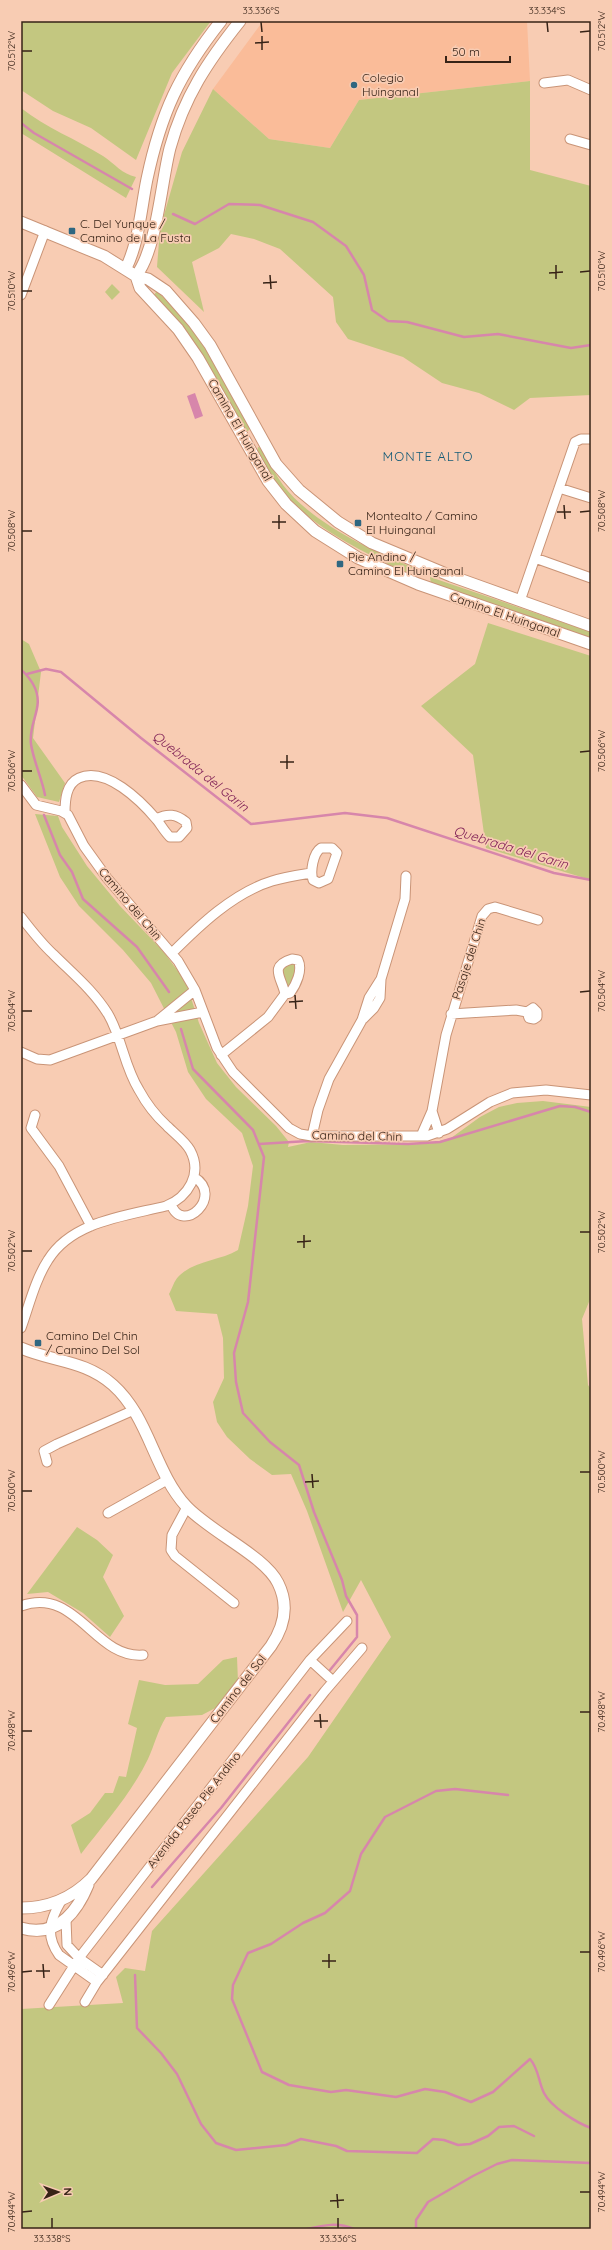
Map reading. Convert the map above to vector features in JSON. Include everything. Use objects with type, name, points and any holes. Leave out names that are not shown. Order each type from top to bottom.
[{"type":"street","points":[[126,268],[133,249],[140,208],[154,147],[167,107],[188,64],[221,21]]},
{"type":"street","points":[[136,276],[148,256],[170,147],[185,106],[205,67],[240,21]]},
{"type":"street","points":[[544,83],[568,80],[591,90]]},
{"type":"street","points":[[570,139],[591,145]]},
{"type":"street","points":[[140,208],[144,220],[155,221]]},
{"type":"street","name":"Camino El Huinganal","points":[[21,222],[104,256],[126,268],[136,276],[148,279],[166,291],[194,323],[230,378],[276,464],[299,490],[324,512],[372,543],[424,565],[591,626]]},
{"type":"street","points":[[21,295],[45,231]]},
{"type":"street","name":"Camino El Huinganal","points":[[136,276],[140,288],[178,329],[198,358],[260,469],[277,493],[315,531],[358,558],[418,584],[591,644]]},
{"type":"street","points":[[246,443],[260,433]]},
{"type":"street","points":[[520,601],[575,442],[580,439],[591,439]]},
{"type":"street","points":[[559,488],[591,498]]},
{"type":"street","points":[[535,558],[591,578]]},
{"type":"street","points":[[418,584],[424,565]]},
{"type":"street","points":[[21,785],[36,805],[65,813],[66,797],[72,783],[82,777],[96,776],[112,781],[124,788],[156,819]]},
{"type":"street","name":"Camino del Chin","points":[[65,813],[70,819],[90,856],[184,969],[195,990],[221,1055],[233,1072],[284,1124],[296,1133],[312,1136],[420,1136],[439,1133],[490,1102],[512,1093],[546,1090],[591,1095]]},
{"type":"street","points":[[172,953],[206,922],[251,890],[272,881],[311,873]]},
{"type":"street","points":[[312,1136],[318,1110],[329,1079],[362,1020],[379,1000],[381,979],[405,899],[406,876]]},
{"type":"street","name":"Pasaje del Chin","points":[[420,1136],[432,1110],[441,1055],[451,1014],[482,916],[485,911],[495,907],[538,920]]},
{"type":"street","points":[[21,917],[47,948],[96,997],[109,1016],[127,1066],[139,1091],[155,1113],[190,1150],[194,1161],[194,1177],[187,1192],[171,1204],[91,1226],[64,1241],[48,1259],[40,1275],[21,1328]]},
{"type":"street","points":[[157,1021],[195,990]]},
{"type":"street","points":[[221,1055],[268,1017],[285,994]]},
{"type":"street","name":"Pasaje del Chin","points":[[451,1014],[509,1010],[527,1012]]},
{"type":"street","points":[[21,1052],[37,1060],[50,1060],[157,1021],[203,1012]]},
{"type":"street","name":"Pasaje del Chin","points":[[432,1110],[439,1133]]},
{"type":"street","points":[[35,1114],[31,1128],[59,1166],[91,1226]]},
{"type":"street","points":[[171,1204],[176,1212],[183,1216],[193,1214],[200,1208],[205,1198],[205,1190],[202,1184],[194,1177]]},
{"type":"street","name":"Camino del Sol","points":[[21,1348],[74,1363],[94,1371],[117,1389],[134,1410],[167,1480],[187,1507],[203,1523],[269,1570],[278,1581],[282,1593],[284,1610],[282,1622],[271,1646],[91,1879],[77,1892],[61,1901],[40,1907],[21,1908]]},
{"type":"street","points":[[46,1462],[44,1451],[134,1410]]},
{"type":"street","points":[[108,1513],[167,1480]]},
{"type":"street","points":[[187,1507],[172,1535],[171,1550],[175,1556],[234,1604]]},
{"type":"street","points":[[21,1606],[41,1601],[56,1604],[68,1611],[114,1647],[127,1654],[143,1655]]},
{"type":"street","name":"Avenida Paseo Pie Andino","points":[[49,2005],[79,1958],[310,1660],[347,1620]]},
{"type":"street","points":[[85,2002],[100,1979],[333,1681],[362,1648]]},
{"type":"street","points":[[310,1660],[333,1681]]},
{"type":"street","name":"Camino del Sol","points":[[21,1928],[33,1930],[49,1929],[66,1920],[82,1899],[91,1879]]},
{"type":"street","points":[[61,1901],[52,1916],[49,1929],[54,1949],[73,1966],[100,1979]]},
{"type":"street","points":[[66,1920],[67,1945],[100,1979]]},
{"type":"shaded area","name":"Colegio Huinganal","points":[[263,21],[527,21],[530,81],[359,100],[330,148],[269,139],[213,89]]},
{"type":"shaded area","points":[[195,393],[203,416],[195,419],[187,396]]},
{"type":"green space","points":[[21,21],[211,21],[172,73],[136,160],[91,128],[53,111],[21,90]]},
{"type":"green space","points":[[530,81],[530,170],[591,186],[591,395],[530,398],[514,410],[479,393],[442,383],[403,357],[348,339],[336,322],[333,297],[280,249],[254,239],[231,234],[219,248],[192,262],[204,312],[157,267],[160,229],[182,152],[213,89],[269,139],[330,148],[359,100]]},
{"type":"green space","points":[[21,108],[41,122],[103,156],[131,176],[136,177],[126,198],[21,133]]},
{"type":"green space","points":[[112,284],[120,292],[112,300],[105,292]]},
{"type":"green space","points":[[157,291],[202,341],[251,427],[248,431],[245,431],[153,296]]},
{"type":"green space","points":[[258,447],[262,448],[283,485],[309,511],[342,534],[412,567],[411,572],[408,574],[347,543],[309,517],[292,502],[277,485],[260,457]]},
{"type":"green space","points":[[430,577],[591,632],[591,638],[431,584]]},
{"type":"green space","points":[[488,623],[591,656],[591,880],[486,848],[473,755],[421,706],[475,664]]},
{"type":"green space","points":[[21,639],[29,644],[41,672],[33,738],[65,783],[59,802],[37,797],[21,775]]},
{"type":"green space","points":[[35,814],[58,816],[62,827],[87,866],[120,906],[163,951],[186,982],[199,1023],[217,1063],[236,1087],[276,1126],[289,1142],[288,1147],[311,1142],[343,1145],[428,1144],[451,1138],[480,1117],[499,1107],[517,1103],[543,1101],[591,1107],[591,1297],[582,1319],[588,1385],[591,1389],[591,2229],[21,2229],[21,2009],[123,2003],[116,1977],[125,1968],[145,1971],[152,1931],[308,1757],[391,1637],[361,1580],[343,1612],[307,1511],[291,1474],[272,1475],[250,1459],[227,1437],[217,1422],[213,1402],[224,1378],[223,1338],[217,1314],[176,1311],[169,1294],[174,1283],[184,1271],[238,1250],[248,1206],[253,1166],[242,1133],[206,1099],[188,1072],[176,1032],[151,983],[123,950],[79,906],[60,877]]},
{"type":"green space","points":[[291,963],[297,966],[289,991],[281,973],[282,967]]},
{"type":"green space","points":[[77,1527],[97,1540],[113,1555],[103,1577],[124,1616],[110,1637],[83,1613],[48,1592],[27,1594]]},
{"type":"green space","points":[[237,1657],[238,1682],[221,1705],[202,1715],[166,1717],[148,1759],[134,1784],[81,1854],[71,1825],[90,1813],[105,1793],[113,1793],[119,1776],[126,1777],[137,1728],[128,1724],[139,1680],[165,1685],[198,1684],[223,1660]]},
{"type":"waterway","points":[[21,123],[34,133],[132,189]]},
{"type":"waterway","points":[[173,214],[195,224],[229,204],[260,205],[313,222],[346,246],[364,275],[372,310],[388,321],[407,322],[464,337],[498,334],[571,348],[591,345]]},
{"type":"waterway","name":"Quebrada del Garin","points":[[27,674],[46,669],[61,672],[141,738],[251,824],[345,813],[387,818],[554,873],[591,880]]},
{"type":"waterway","points":[[21,670],[29,678],[37,692],[38,700],[32,728],[31,744],[45,795]]},
{"type":"waterway","points":[[44,815],[60,855],[72,872],[83,899],[137,947],[169,992]]},
{"type":"waterway","points":[[181,1029],[193,1069],[253,1130],[264,1157],[248,1302],[234,1353],[236,1382],[243,1413],[270,1442],[299,1465],[314,1512],[342,1580],[346,1596],[357,1615],[357,1637],[330,1670]]},
{"type":"waterway","points":[[259,1144],[308,1141],[408,1144],[440,1142],[560,1106],[575,1107],[591,1112]]},
{"type":"waterway","points":[[152,1887],[221,1808],[310,1695]]},
{"type":"waterway","points":[[508,1795],[455,1789],[436,1791],[385,1817],[361,1854],[350,1891],[325,1913],[303,1923],[271,1944],[248,1953],[233,1985],[232,1999],[262,2072],[289,2085],[331,2092],[346,2090],[396,2097],[425,2089],[445,2092],[471,2102],[493,2092],[530,2059],[537,2071],[542,2089],[552,2104],[565,2114],[591,2128]]},
{"type":"waterway","points":[[135,1975],[137,2028],[161,2053],[177,2074],[201,2124],[216,2143],[236,2150],[286,2145],[301,2139],[336,2146],[347,2151],[417,2153],[433,2139],[444,2140],[458,2145],[470,2144],[488,2136],[499,2127],[514,2126],[534,2136]]},
{"type":"waterway","points":[[416,2229],[416,2220],[428,2202],[497,2164],[512,2160],[591,2163]]},
{"type":"waterway","points":[[307,2229],[325,2225],[342,2225],[354,2229]]},
{"type":"place","name":"Colegio Huinganal","points":[[354,85]]},
{"type":"place","name":"C. Del Yunque / Camino de La Fusta","points":[[72,231]]},
{"type":"place","name":"Montealto / Camino El Huinganal","points":[[358,523]]},
{"type":"place","name":"Pie Andino / Camino El Huinganal","points":[[340,564]]},
{"type":"place","name":"Camino Del Chin / Camino Del Sol","points":[[38,1343]]},
{"type":"district","name":"MONTE ALTO","points":[[428,456]]}]
